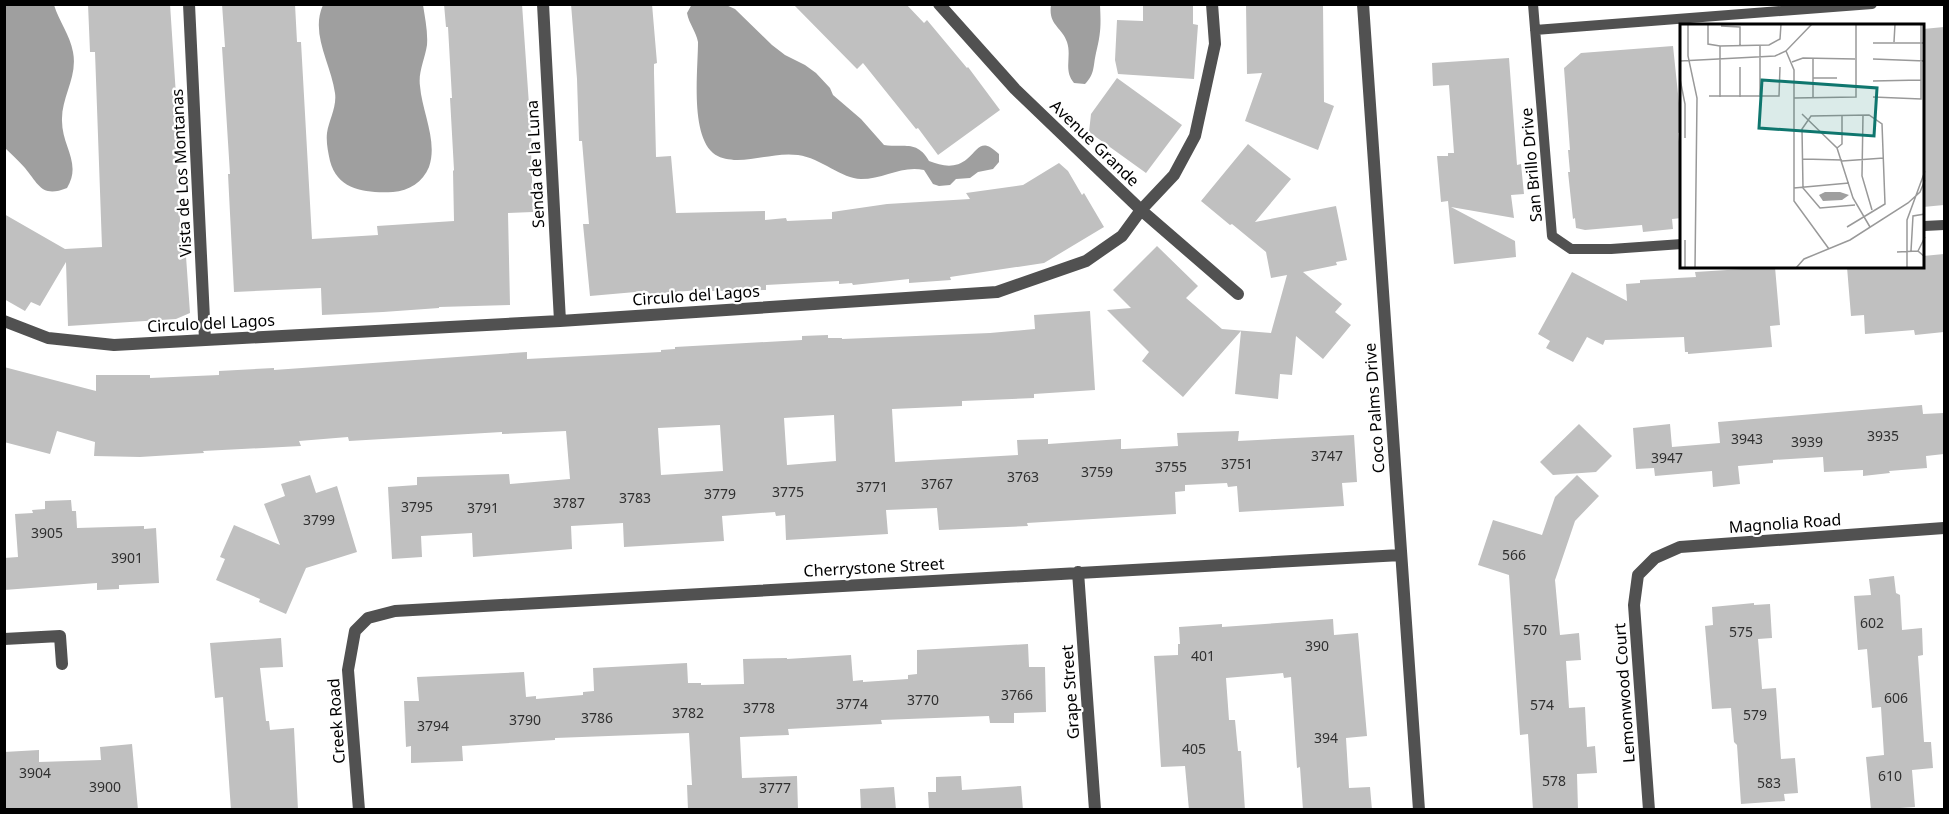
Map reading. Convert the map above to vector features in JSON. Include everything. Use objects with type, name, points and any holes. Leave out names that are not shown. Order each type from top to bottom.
[{"type":"street","name":"Vista de Los Montanas","points":[[189,4],[205,340]]},
{"type":"street","name":"Senda de la Luna","points":[[543,4],[560,321]]},
{"type":"street","name":"Avenue Grande","points":[[939,4],[1015,89],[1141,210],[1238,294]]},
{"type":"street","name":"Circulo del Lagos","points":[[4,321],[48,338],[114,345],[560,321],[997,292],[1086,261],[1122,236],[1141,210],[1174,175],[1195,136],[1215,44],[1212,4]]},
{"type":"street","name":"Coco Palms Drive","points":[[1363,4],[1419,810]]},
{"type":"street","name":"Magnolia Road","points":[[1638,575],[1654,558],[1680,547],[1944,528]]},
{"type":"street","name":"Cherrystone Street","points":[[355,631],[368,618],[394,611],[1401,555]]},
{"type":"street","name":"Grape Street","points":[[1078,572],[1095,810]]},
{"type":"street","name":"Lemonwood Court","points":[[1638,575],[1634,605],[1648,810]]},
{"type":"street","name":"Creek Road","points":[[355,631],[348,670],[359,810]]},
{"type":"street","points":[[4,639],[60,636],[62,664]]},
{"type":"lane","points":[[1533,4],[1535,30],[1872,4]]},
{"type":"lane","name":"San Brillo Drive","points":[[1535,30],[1552,236],[1571,249],[1680,244]]},
{"type":"lane","points":[[1925,226],[1944,225]]},
{"type":"shaded area","points":[[5,4],[54,5],[72,46],[73,70],[62,112],[62,121],[73,171],[67,188],[59,191],[46,191],[42,188],[5,148]]},
{"type":"shaded area","points":[[692,4],[726,5],[735,9],[772,45],[816,73],[830,88],[833,95],[861,119],[884,145],[910,146],[920,150],[929,161],[948,166],[962,162],[985,145],[999,154],[999,162],[993,169],[978,172],[970,178],[956,179],[950,185],[939,186],[933,184],[924,170],[908,169],[861,179],[846,176],[815,160],[798,155],[742,160],[718,156],[706,144],[698,116],[698,42],[687,13]]},
{"type":"shaded area","points":[[323,5],[423,5],[427,45],[420,81],[432,147],[429,167],[423,177],[410,188],[393,192],[363,191],[346,184],[334,171],[329,158],[327,136],[335,103],[335,93],[320,38],[320,16]]},
{"type":"shaded area","points":[[1051,5],[1100,5],[1099,40],[1092,73],[1085,84],[1074,83],[1071,78],[1068,68],[1067,42],[1053,22]]},
{"type":"building","points":[[88,4],[170,4],[177,111],[175,111],[181,242],[185,242],[190,313],[176,319],[68,326],[66,262],[40,306],[31,302],[25,311],[4,299],[4,214],[65,249],[102,247],[95,52],[90,52]]},
{"type":"building","points":[[222,4],[295,4],[297,42],[301,42],[312,239],[378,235],[377,226],[454,221],[450,98],[452,98],[448,27],[446,27],[444,4],[522,4],[532,148],[533,212],[508,213],[510,305],[322,315],[321,288],[234,292]]},
{"type":"building","points":[[571,4],[652,4],[657,63],[654,64],[656,157],[671,156],[676,213],[765,211],[765,220],[832,219],[832,212],[887,204],[970,199],[966,193],[1023,185],[1059,163],[1068,171],[1082,195],[1084,193],[1104,227],[1044,263],[950,277],[951,280],[909,283],[909,279],[853,285],[852,283],[839,284],[839,281],[766,285],[766,290],[712,291],[712,289],[650,294],[647,291],[590,296],[583,224],[589,224],[582,141],[579,141]]},
{"type":"building","points":[[793,4],[906,4],[924,23],[927,20],[968,67],[1000,110],[938,155],[863,63],[857,69]]},
{"type":"building","points":[[1143,4],[1193,4],[1193,24],[1198,25],[1194,79],[1118,74],[1115,60],[1117,20],[1143,21]]},
{"type":"building","points":[[1246,4],[1323,4],[1324,102],[1334,106],[1318,150],[1245,121],[1262,73],[1247,74]]},
{"type":"building","points":[[1944,27],[1944,205],[1925,207],[1925,29]]},
{"type":"building","points":[[1673,46],[1680,113],[1680,132],[1678,133],[1680,218],[1672,219],[1673,229],[1643,232],[1642,225],[1585,230],[1576,228],[1568,172],[1570,172],[1568,150],[1570,150],[1564,68],[1581,53]]},
{"type":"building","points":[[1509,58],[1517,165],[1521,164],[1524,194],[1511,195],[1514,218],[1451,207],[1515,241],[1516,257],[1454,264],[1448,201],[1441,202],[1437,156],[1448,156],[1448,153],[1454,153],[1449,85],[1433,86],[1432,63]]},
{"type":"building","points":[[1117,78],[1182,125],[1146,173],[1089,132],[1091,114]]},
{"type":"building","points":[[1248,144],[1291,179],[1255,222],[1336,206],[1347,260],[1336,262],[1337,265],[1303,272],[1342,304],[1335,312],[1351,325],[1323,359],[1296,336],[1292,375],[1280,374],[1278,399],[1235,394],[1241,331],[1183,397],[1142,361],[1149,352],[1107,310],[1131,308],[1113,290],[1157,246],[1198,286],[1186,298],[1222,329],[1271,333],[1287,275],[1271,278],[1266,252],[1201,201]]},
{"type":"building","points":[[1944,254],[1944,332],[1915,335],[1914,330],[1865,334],[1864,315],[1851,316],[1847,268],[1925,268],[1925,256]]},
{"type":"building","points":[[1775,268],[1780,325],[1770,326],[1772,347],[1688,354],[1685,352],[1684,337],[1605,340],[1603,345],[1587,337],[1573,362],[1546,348],[1550,341],[1538,334],[1572,272],[1627,301],[1626,284],[1640,283],[1640,280],[1696,277],[1695,272]]},
{"type":"building","points":[[1090,311],[1095,390],[1034,394],[1034,398],[962,401],[962,406],[892,409],[895,462],[1018,455],[1017,440],[1048,439],[1048,444],[1121,439],[1121,449],[1124,449],[1178,446],[1177,433],[1239,431],[1238,441],[1354,435],[1357,482],[1342,483],[1344,506],[1239,512],[1237,486],[1228,487],[1227,483],[1185,485],[1185,491],[1175,492],[1176,514],[1027,523],[1028,526],[939,530],[937,508],[886,510],[888,534],[786,540],[785,515],[776,516],[775,512],[722,516],[724,541],[624,547],[623,523],[571,526],[572,549],[473,557],[472,533],[421,536],[422,557],[392,559],[388,487],[417,485],[417,477],[509,474],[510,484],[570,479],[566,431],[502,434],[502,432],[349,441],[348,437],[299,441],[301,446],[140,457],[94,456],[95,442],[57,431],[50,454],[4,442],[4,367],[96,391],[96,375],[150,375],[150,378],[219,375],[219,371],[274,368],[274,370],[527,352],[527,359],[661,352],[661,350],[675,349],[675,347],[802,340],[802,336],[828,335],[828,338],[842,339],[990,333],[1035,329],[1034,315]],"holes":[[[834,415],[836,461],[787,465],[784,418]],[[720,425],[723,471],[661,475],[658,428]]]},
{"type":"building","points":[[1922,405],[1923,414],[1944,413],[1944,454],[1926,456],[1927,468],[1863,476],[1863,470],[1824,472],[1823,457],[1773,460],[1773,463],[1738,466],[1740,484],[1713,487],[1712,471],[1655,476],[1654,468],[1636,469],[1633,428],[1670,424],[1672,447],[1720,443],[1718,422]]},
{"type":"building","points":[[1579,424],[1612,456],[1596,472],[1553,475],[1540,462]]},
{"type":"building","points":[[310,475],[316,493],[337,486],[357,552],[306,568],[286,614],[259,602],[260,599],[216,580],[225,559],[220,557],[234,525],[280,545],[264,504],[285,496],[281,484]]},
{"type":"building","points":[[1577,475],[1599,496],[1575,521],[1555,580],[1560,635],[1579,633],[1581,660],[1566,661],[1569,708],[1585,707],[1587,747],[1595,746],[1597,773],[1577,774],[1578,810],[1533,810],[1528,734],[1520,735],[1509,575],[1478,565],[1493,520],[1542,535],[1555,497]]},
{"type":"building","points":[[71,500],[72,511],[76,511],[77,528],[144,526],[144,529],[156,528],[159,583],[119,585],[119,589],[97,590],[97,583],[4,590],[4,558],[18,557],[15,514],[33,513],[32,510],[45,509],[45,501]]},
{"type":"building","points":[[1894,576],[1896,593],[1900,595],[1902,630],[1922,628],[1923,655],[1918,656],[1924,742],[1931,742],[1933,768],[1912,770],[1915,807],[1871,810],[1866,757],[1884,755],[1881,707],[1872,708],[1867,649],[1858,650],[1854,596],[1871,595],[1869,579]]},
{"type":"building","points":[[1754,603],[1754,605],[1770,604],[1772,638],[1758,639],[1762,689],[1776,688],[1781,759],[1795,758],[1798,793],[1784,794],[1785,801],[1741,804],[1737,745],[1734,742],[1731,708],[1712,709],[1705,626],[1713,625],[1712,607]]},
{"type":"building","points":[[1333,619],[1334,635],[1358,633],[1367,736],[1346,738],[1349,788],[1370,787],[1372,810],[1303,810],[1300,767],[1297,768],[1291,677],[1284,678],[1283,673],[1226,678],[1229,720],[1235,720],[1238,751],[1241,751],[1245,810],[1189,810],[1185,766],[1161,767],[1154,656],[1178,655],[1179,627],[1222,624],[1222,627]]},
{"type":"building","points":[[281,638],[283,667],[260,668],[266,721],[269,721],[270,730],[294,728],[298,810],[231,810],[223,697],[215,698],[210,643]]},
{"type":"building","points":[[1028,644],[1029,667],[1045,667],[1046,712],[1014,713],[1014,723],[990,723],[989,716],[881,720],[882,724],[788,729],[789,735],[740,737],[742,778],[797,776],[798,810],[688,810],[687,785],[692,785],[689,733],[555,738],[555,740],[462,746],[463,761],[411,763],[411,746],[406,747],[404,701],[419,701],[417,677],[524,672],[526,697],[536,696],[536,699],[583,695],[583,692],[594,691],[593,668],[687,663],[688,683],[744,684],[743,659],[851,655],[853,681],[863,680],[863,682],[908,679],[908,675],[917,674],[917,650]]},
{"type":"building","points":[[132,744],[138,810],[6,810],[4,752],[39,750],[39,762],[101,760],[100,747]]},
{"type":"building","points":[[961,776],[962,790],[1021,786],[1023,810],[929,810],[928,792],[936,792],[936,777]]},
{"type":"building","points":[[894,787],[896,810],[861,810],[860,789]]}]
